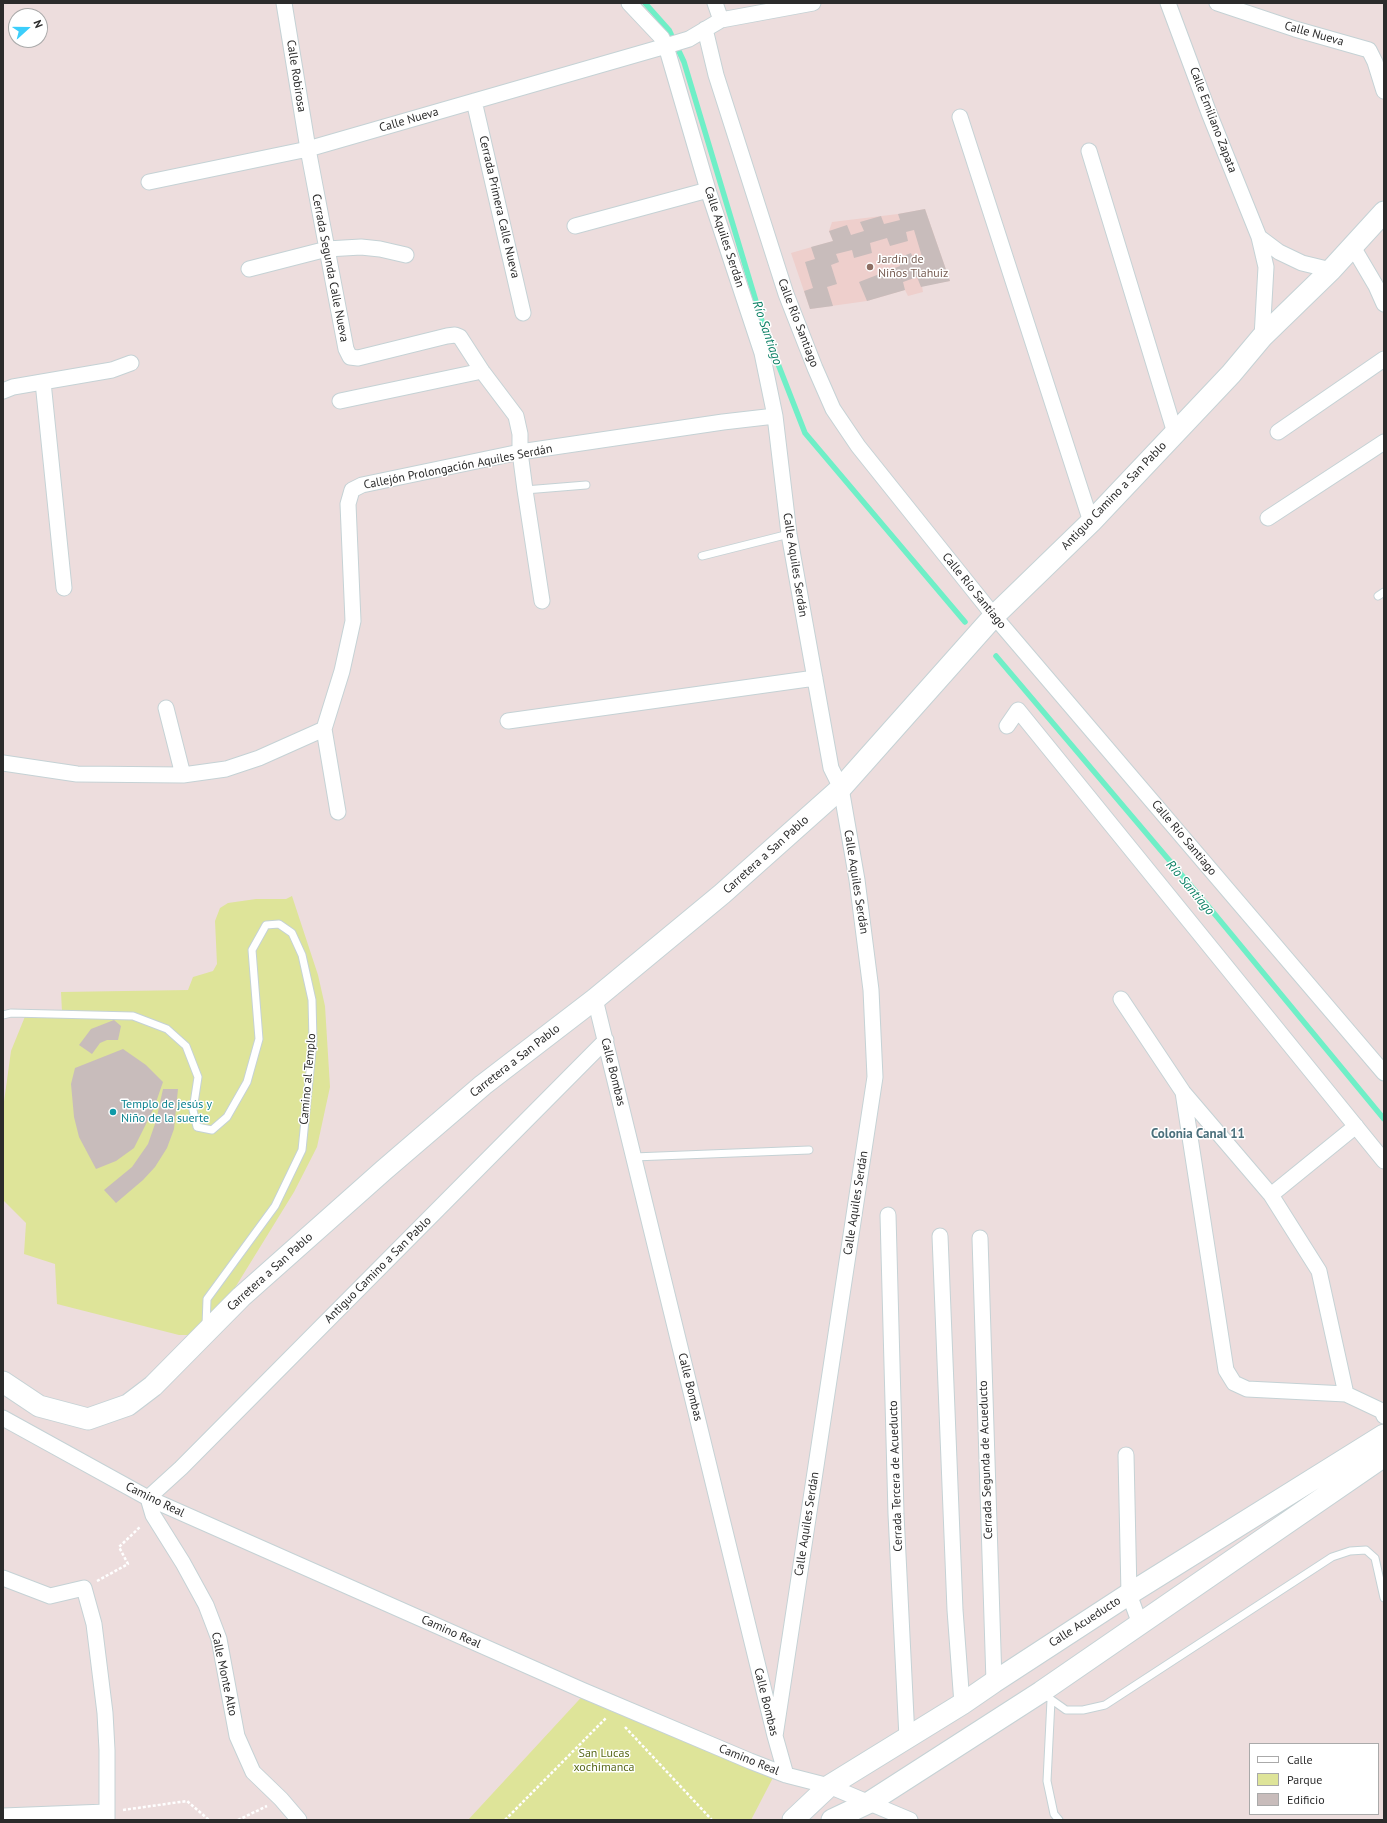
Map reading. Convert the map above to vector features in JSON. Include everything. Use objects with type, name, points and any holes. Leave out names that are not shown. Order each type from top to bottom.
[{"type":"main road","name":"Antiguo Camino a San Pablo","points":[[994,616],[1091,522],[1231,374],[1262,338],[1331,270],[1384,212]]},
{"type":"main road","name":"Carretera a San Pablo","points":[[3,1382],[38,1406],[88,1419],[128,1405],[153,1386],[241,1297],[396,1160],[483,1085],[595,999],[722,894],[841,788],[994,616]]},
{"type":"main road","name":"Calle Acueducto","points":[[793,1820],[829,1786],[962,1704],[1129,1594],[1384,1435]]},
{"type":"main road","points":[[832,1820],[870,1802],[1046,1696],[1140,1624],[1384,1456]]},
{"type":"street","name":"Calle Robirosa","points":[[284,3],[308,149]]},
{"type":"street","name":"Calle Aquiles Serdán","points":[[629,3],[662,38],[667,46],[708,190],[762,353],[775,416],[789,534],[831,768],[841,788],[856,880],[871,990],[875,1077],[775,1736]]},
{"type":"street","points":[[715,3],[721,20]]},
{"type":"street","name":"Calle Nueva","points":[[149,182],[308,149],[667,46],[689,39],[705,28],[721,20],[812,3]]},
{"type":"street","name":"Calle Emiliano Zapata","points":[[1168,3],[1209,113],[1259,237],[1266,267],[1262,338]]},
{"type":"street","name":"Calle Nueva","points":[[1217,3],[1294,29],[1369,50],[1375,62],[1384,92]]},
{"type":"street","name":"Calle Río Santiago","points":[[705,28],[716,75],[781,280],[815,368],[833,409],[858,446],[994,616],[1384,1073]]},
{"type":"street","name":"Cerrada Primera Calle Nueva","points":[[474,101],[523,313]]},
{"type":"street","points":[[960,117],[1091,522]]},
{"type":"street","name":"Cerrada Segunda Calle Nueva","points":[[308,149],[346,349],[350,357],[358,358],[455,336],[460,337],[482,371],[516,416],[520,434],[520,452],[542,602]]},
{"type":"street","points":[[1089,151],[1175,433]]},
{"type":"street","points":[[575,226],[708,190]]},
{"type":"street","points":[[1259,237],[1279,252],[1302,264],[1331,270]]},
{"type":"street","points":[[249,269],[326,249],[361,246],[406,255]]},
{"type":"street","points":[[1353,247],[1380,285],[1384,304]]},
{"type":"street","points":[[1278,432],[1384,359]]},
{"type":"street","points":[[3,391],[13,387],[112,370],[132,363]]},
{"type":"street","points":[[340,401],[482,371]]},
{"type":"street","points":[[43,382],[64,588]]},
{"type":"street","name":"Callejón Prolongación Aquiles Serdán","points":[[324,729],[342,671],[353,620],[348,504],[352,490],[362,485],[520,452],[723,422],[775,416]]},
{"type":"street","points":[[1268,518],[1384,442]]},
{"type":"street","points":[[508,721],[815,678]]},
{"type":"street","points":[[166,708],[183,775]]},
{"type":"street","points":[[1007,726],[1018,710],[1384,1161]]},
{"type":"street","points":[[3,763],[77,774],[183,775],[226,769],[259,758],[324,729],[338,812]]},
{"type":"street","name":"Calle Bombas","points":[[595,999],[775,1736],[786,1775]]},
{"type":"street","points":[[1121,999],[1183,1092],[1271,1194],[1319,1271],[1346,1394]]},
{"type":"street","name":"Antiguo Camino a San Pablo","points":[[148,1498],[181,1468],[606,1040]]},
{"type":"street","points":[[1183,1092],[1226,1370],[1234,1383],[1247,1389],[1346,1394],[1383,1412]]},
{"type":"street","points":[[1271,1194],[1356,1126]]},
{"type":"street","name":"Cerrada Tercera de Acueducto","points":[[888,1215],[896,1514],[907,1738]]},
{"type":"street","points":[[940,1236],[955,1610],[962,1704]]},
{"type":"street","name":"Cerrada Segunda de Acueducto","points":[[980,1238],[994,1682]]},
{"type":"street","name":"Camino Real","points":[[3,1418],[148,1498],[582,1690],[786,1775],[829,1786],[910,1820]]},
{"type":"street","points":[[1126,1455],[1129,1594],[1140,1624]]},
{"type":"street","name":"Calle Monte Alto","points":[[148,1498],[153,1515],[206,1605],[219,1639],[237,1736],[253,1772],[281,1799],[299,1820]]},
{"type":"street","points":[[3,1578],[50,1596],[84,1588],[94,1624],[105,1713],[107,1750],[106,1816],[3,1816]]},
{"type":"lane","points":[[525,490],[586,485]]},
{"type":"lane","points":[[702,556],[789,534]]},
{"type":"lane","name":"Camino al Templo","points":[[3,1015],[11,1013],[133,1016],[167,1030],[186,1046],[198,1077],[193,1110],[197,1127],[212,1130],[227,1117],[247,1082],[259,1039],[252,950],[266,926],[279,924],[292,933],[302,955],[312,1000],[313,1041],[302,1150],[275,1206],[207,1299],[205,1334]]},
{"type":"lane","points":[[634,1157],[809,1150]]},
{"type":"lane","points":[[1046,1696],[1066,1710],[1083,1710],[1105,1705],[1332,1557],[1350,1551],[1366,1550],[1375,1558],[1384,1598]]},
{"type":"lane","points":[[1046,1696],[1047,1781],[1054,1814],[1059,1820]]},
{"type":"path","points":[[84,1588],[128,1564],[118,1547],[153,1515]]},
{"type":"path","points":[[505,1820],[612,1713]]},
{"type":"path","points":[[622,1724],[712,1820]]},
{"type":"path","points":[[238,1820],[281,1799]]},
{"type":"path","points":[[106,1816],[187,1802],[209,1820]]},
{"type":"shaded area","name":"Jardín de Niños Tlahuiz","points":[[925,209],[950,281],[922,286],[923,292],[908,296],[905,290],[867,301],[810,309],[791,253],[833,241],[829,231],[832,222],[898,214]]},
{"type":"green space","points":[[292,896],[318,975],[325,1006],[330,1087],[317,1147],[294,1192],[233,1291],[191,1335],[179,1335],[57,1304],[55,1264],[24,1254],[26,1223],[3,1200],[3,1109],[11,1051],[26,1014],[62,1012],[61,992],[188,990],[193,977],[213,971],[217,964],[215,921],[220,908],[228,903],[256,899],[286,899]]},
{"type":"green space","name":"San Lucas xochimanca","points":[[589,1689],[777,1770],[751,1820],[468,1820]]},
{"type":"building","name":"Jardín de Niños Tlahuiz","points":[[925,209],[950,281],[921,287],[917,277],[903,282],[905,290],[867,301],[859,282],[900,266],[898,258],[911,253],[915,264],[923,260],[914,230],[906,232],[908,241],[890,246],[887,238],[870,243],[872,253],[854,258],[852,250],[836,254],[839,262],[831,265],[837,284],[827,287],[833,306],[810,309],[804,291],[813,288],[805,262],[815,259],[811,247],[833,241],[829,231],[847,225],[851,235],[864,231],[860,222],[881,216],[884,224],[900,220],[898,214]]},
{"type":"building","points":[[114,1020],[121,1026],[118,1040],[107,1040],[100,1043],[92,1054],[79,1045],[91,1029]]},
{"type":"building","name":"Templo de jesús y Niño de la suerte","points":[[123,1049],[146,1065],[163,1082],[154,1108],[134,1148],[116,1161],[96,1169],[79,1137],[74,1117],[71,1084],[75,1068]]},
{"type":"building","points":[[163,1089],[178,1089],[174,1129],[167,1148],[155,1167],[143,1180],[116,1203],[104,1190],[132,1167],[148,1144],[156,1121]]},
{"type":"waterway","name":"Río Santiago","points":[[645,3],[669,30],[684,62],[764,328],[805,433],[965,622]]},
{"type":"waterway","name":"Río Santiago","points":[[996,656],[1208,906],[1384,1119]]},
{"type":"place","name":"Jardín de Niños Tlahuiz","points":[[870,267]]},
{"type":"place","name":"Templo de jesús y Niño de la suerte","points":[[113,1112]]},
{"type":"district","name":"Colonia Canal 11","points":[[1198,1134]]}]
